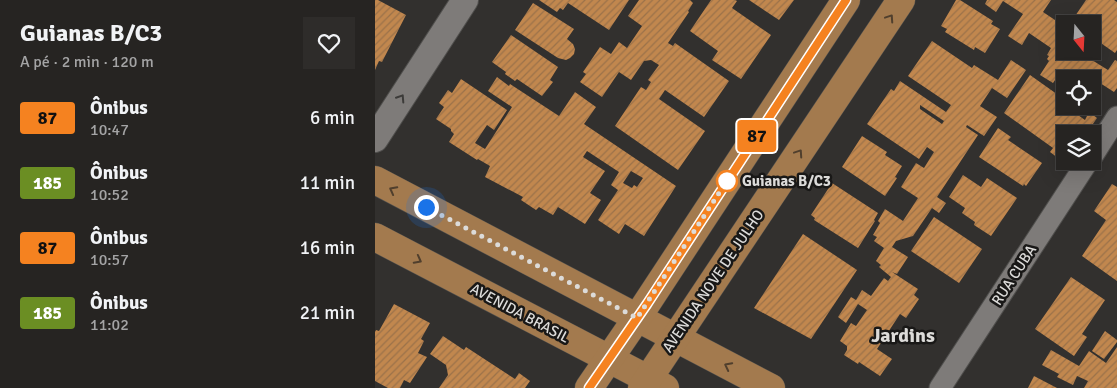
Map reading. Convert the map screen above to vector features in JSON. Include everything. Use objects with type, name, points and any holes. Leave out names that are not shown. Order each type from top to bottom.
[{"type":"main road","points":[[589,388],[846,0]]},
{"type":"main road","name":"AVENIDA NOVE DE JULHO","points":[[652,385],[675,338],[901,0]]},
{"type":"main road","points":[[375,180],[771,388]]},
{"type":"main road","name":"AVENIDA BRASIL","points":[[375,237],[609,360],[652,385]]},
{"type":"street","points":[[375,139],[465,0]]},
{"type":"street","points":[[1101,142],[1117,117]]},
{"type":"street","name":"RUA CUBA","points":[[940,388],[1082,170]]},
{"type":"building","points":[[375,0],[406,15],[382,62],[379,61],[375,70]]},
{"type":"building","points":[[539,0],[629,0],[609,30],[568,3],[563,10],[560,8],[557,12]]},
{"type":"building","points":[[639,0],[690,0],[693,3],[689,12],[668,43],[673,46],[675,43],[729,81],[704,117],[665,90],[659,99],[705,131],[678,170],[615,126],[641,87],[646,90],[651,82],[648,80],[659,65],[651,60],[644,61],[631,80],[619,72],[602,97],[580,82],[586,74],[583,72],[600,47],[611,54],[619,42],[627,48],[642,26],[628,16]]},
{"type":"building","points":[[711,0],[737,1],[732,8],[771,35],[741,79],[712,60],[718,51],[690,31]]},
{"type":"building","points":[[749,0],[794,0],[779,20]]},
{"type":"building","points":[[956,0],[960,0],[993,21],[991,24],[1000,29],[985,53],[975,47],[974,50],[945,32],[947,29],[941,26]]},
{"type":"building","points":[[987,0],[1051,0],[1043,12],[1056,21],[1056,60],[1092,60],[1108,70],[1115,60],[1117,61],[1117,88],[1114,92],[1101,84],[1101,70],[1056,70],[1056,78],[1053,83],[1040,75],[1049,61],[1047,59],[1049,56],[1047,55],[1051,48],[1029,33],[1022,45],[1008,36],[1023,14],[1003,1],[996,12],[985,4]]},
{"type":"building","points":[[1086,0],[1114,0],[1117,2],[1117,50],[1115,53],[1101,43],[1101,15],[1076,15]]},
{"type":"building","points":[[533,3],[574,29],[567,39],[573,44],[575,49],[574,54],[570,58],[566,60],[558,58],[515,30]]},
{"type":"building","points":[[511,35],[558,67],[550,80],[553,82],[542,96],[517,79],[515,81],[492,62]]},
{"type":"building","points":[[932,41],[972,68],[974,65],[998,80],[1011,60],[1026,70],[1007,98],[992,88],[980,106],[997,117],[984,136],[967,125],[966,127],[978,135],[937,197],[946,203],[939,213],[932,208],[913,236],[896,241],[892,247],[908,257],[897,274],[892,272],[918,289],[914,295],[919,299],[906,318],[900,314],[877,349],[892,359],[880,376],[859,362],[858,364],[844,355],[847,346],[840,341],[851,323],[856,326],[867,310],[858,304],[846,323],[838,317],[851,297],[856,300],[862,290],[871,296],[884,278],[888,281],[891,277],[879,267],[881,265],[876,261],[884,248],[874,241],[877,237],[873,235],[885,209],[903,221],[918,198],[901,187],[916,163],[924,168],[934,152],[927,147],[919,159],[867,124],[891,89],[894,91],[900,81],[946,112],[951,105],[908,76]],"holes":[[[920,105],[944,121],[942,124],[920,109]]]},
{"type":"building","points":[[1030,75],[1056,93],[1056,115],[1078,115],[1085,120],[1088,115],[1093,115],[1097,118],[1092,125],[1056,125],[1056,156],[1050,152],[1053,148],[1004,113]]},
{"type":"building","points":[[497,77],[559,116],[575,92],[596,107],[584,124],[676,186],[644,236],[625,224],[619,234],[598,220],[618,190],[611,185],[619,172],[587,151],[583,157],[605,171],[590,193],[601,200],[585,224],[558,207],[553,215],[539,207],[536,210],[521,200],[523,197],[485,177],[490,166],[449,142],[454,134],[451,129],[436,119],[444,107],[439,103],[448,90],[452,93],[461,79],[507,110],[494,130],[487,125],[475,143],[485,149],[512,107],[488,91]],"holes":[[[631,171],[643,178],[637,187],[634,185],[632,188],[623,183]]]},
{"type":"building","points":[[998,128],[1011,137],[1008,140],[1042,163],[1026,186],[1024,184],[1023,186],[979,157]]},
{"type":"building","points":[[862,136],[887,152],[885,155],[902,166],[895,177],[897,178],[885,196],[842,167]]},
{"type":"building","points":[[963,175],[981,187],[987,178],[1017,198],[991,236],[974,225],[975,222],[962,213],[965,208],[949,197]]},
{"type":"building","points":[[832,183],[878,213],[858,248],[814,220],[815,218],[811,215]]},
{"type":"building","points":[[1112,184],[1117,187],[1117,281],[1082,256],[1106,220],[1094,211]]},
{"type":"building","points":[[934,217],[982,249],[959,283],[911,251]]},
{"type":"building","points":[[803,234],[857,270],[811,339],[754,308]]},
{"type":"building","points":[[1071,277],[1105,300],[1082,334],[1087,337],[1074,356],[1035,329]]},
{"type":"building","points":[[394,304],[430,323],[421,339],[424,341],[418,353],[427,357],[410,383],[404,380],[400,388],[388,388],[375,381],[375,332],[376,330],[379,331]]},
{"type":"building","points":[[1105,331],[1117,342],[1104,359],[1092,351]]},
{"type":"building","points":[[443,336],[464,350],[466,347],[515,379],[519,373],[530,381],[525,388],[439,388],[448,375],[446,365],[430,354]]},
{"type":"building","points":[[1117,347],[1117,388],[1084,388],[1088,381],[1077,376],[1073,385],[1057,377],[1059,374],[1042,365],[1051,350],[1079,366],[1089,351],[1106,363]]},
{"type":"building","points":[[1034,376],[1057,388],[1028,388]]},
{"type":"bus line","name":"87","points":[[589,388],[647,304],[846,0]]},
{"type":"place","name":"Guianas B/C3","points":[[727,181]]},
{"type":"district","name":"Jardins","points":[[903,335]]},
{"type":"route","points":[[426,207],[637,318],[727,181]]}]
